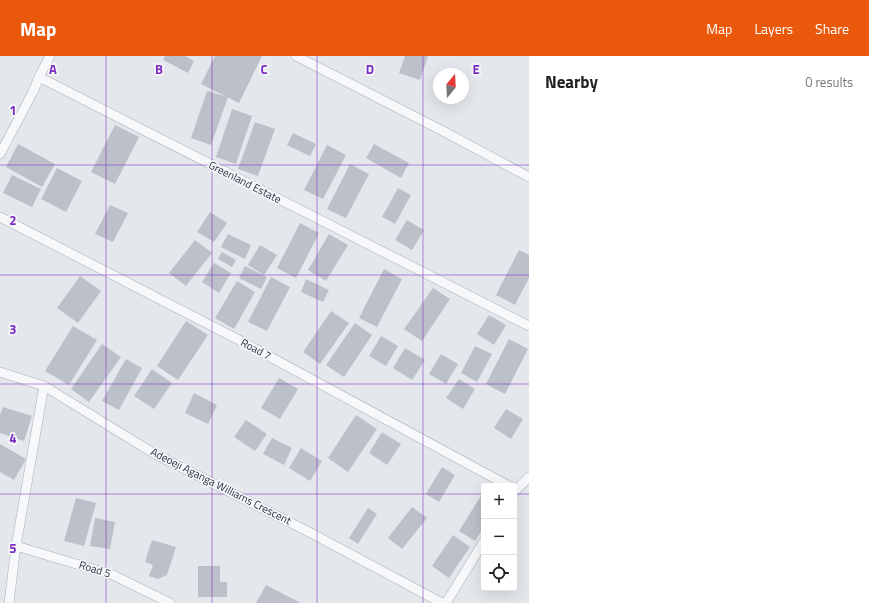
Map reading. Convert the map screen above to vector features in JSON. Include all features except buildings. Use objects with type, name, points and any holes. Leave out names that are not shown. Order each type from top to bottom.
[{"type":"street","points":[[0,154],[33,92],[50,56]]},
{"type":"street","points":[[296,56],[529,177]]},
{"type":"street","name":"Greenland Estate","points":[[39,77],[529,326]]},
{"type":"street","name":"Road 7","points":[[0,217],[241,341],[502,483]]},
{"type":"street","name":"Adeoeji Aganga Williams Crescent","points":[[0,372],[44,386],[155,454],[309,532],[442,603]]},
{"type":"street","points":[[10,603],[16,546],[44,386]]},
{"type":"street","points":[[517,486],[529,477]]},
{"type":"street","name":"Road 5","points":[[16,546],[113,575],[170,603]]},
{"type":"street","points":[[446,603],[481,546]]}]
